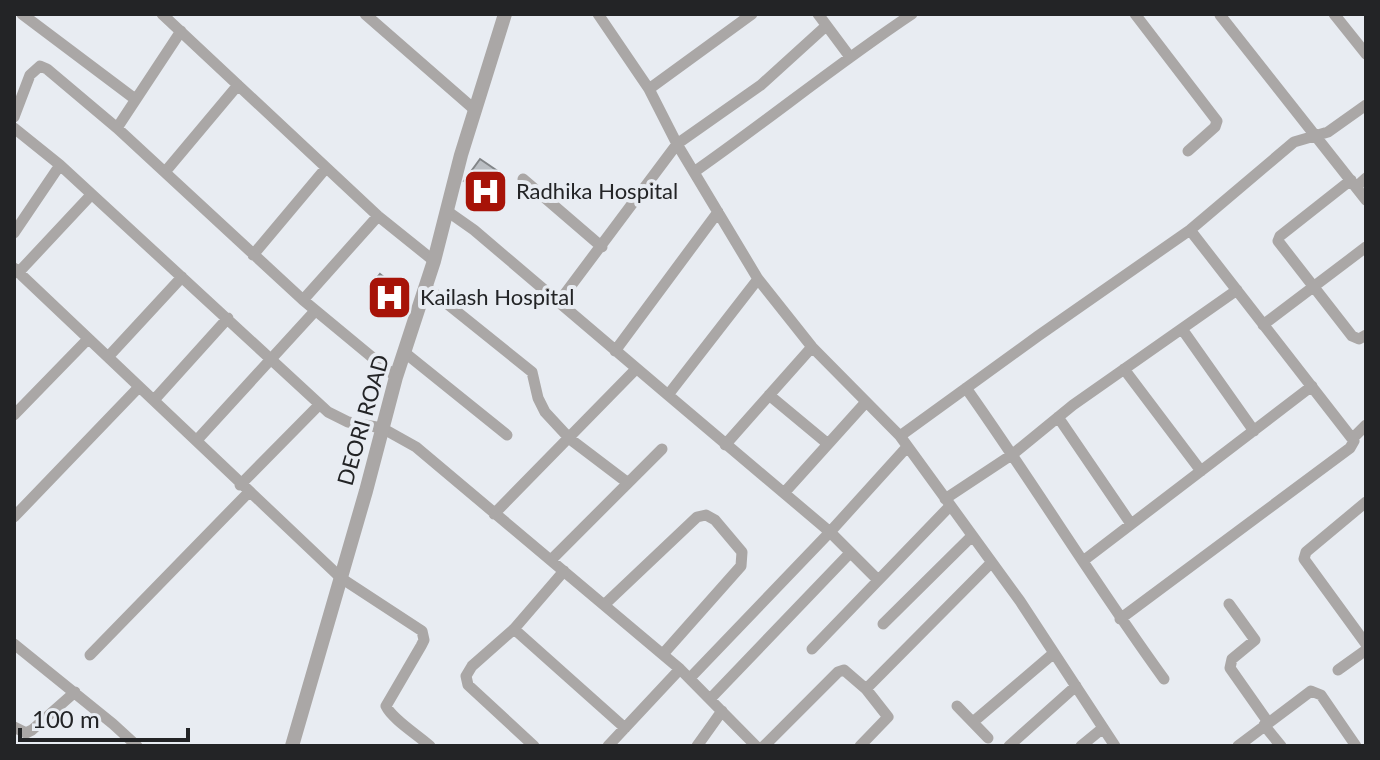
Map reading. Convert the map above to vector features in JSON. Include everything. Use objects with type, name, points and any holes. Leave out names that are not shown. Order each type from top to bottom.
[{"type":"street","points":[[22,14],[135,99]]},
{"type":"street","points":[[162,14],[378,216],[434,261]]},
{"type":"street","points":[[365,14],[475,110]]},
{"type":"street","name":"DEORI ROAD","points":[[292,746],[396,377],[434,261],[505,14]]},
{"type":"street","points":[[598,14],[649,89],[677,144],[758,279],[812,347],[903,441],[1054,653],[1115,746]]},
{"type":"street","points":[[649,89],[752,14]]},
{"type":"street","points":[[818,14],[850,57]]},
{"type":"street","points":[[1135,14],[1217,121],[1215,127],[1188,151]]},
{"type":"street","points":[[1334,14],[1366,54]]},
{"type":"street","points":[[1220,15],[1366,200]]},
{"type":"street","points":[[694,172],[777,114],[906,16]]},
{"type":"street","points":[[558,303],[677,144],[761,85],[826,26]]},
{"type":"street","points":[[117,128],[181,31]]},
{"type":"street","points":[[14,117],[30,75],[40,66],[47,69],[117,128],[315,311],[396,377]]},
{"type":"street","points":[[165,172],[238,85]]},
{"type":"street","points":[[690,678],[830,532],[903,441],[966,388],[1190,230],[1294,142],[1328,132],[1366,105]]},
{"type":"street","points":[[14,128],[60,165],[319,405],[348,422],[382,428],[416,447],[663,654],[756,746]]},
{"type":"street","points":[[14,233],[60,165]]},
{"type":"street","points":[[253,255],[326,168]]},
{"type":"street","points":[[1366,178],[1354,183],[1278,239],[1352,336],[1359,339],[1366,335]]},
{"type":"street","points":[[523,179],[602,247]]},
{"type":"street","points":[[91,195],[16,270],[341,578],[422,631],[424,640],[386,706],[391,715],[430,746]]},
{"type":"street","points":[[447,211],[474,230],[830,532],[877,579]]},
{"type":"street","points":[[615,351],[718,212]]},
{"type":"street","points":[[303,300],[378,216]]},
{"type":"street","points":[[1190,230],[1353,438]]},
{"type":"street","points":[[1263,325],[1366,247]]},
{"type":"street","points":[[108,357],[182,277]]},
{"type":"street","points":[[668,395],[758,279]]},
{"type":"street","points":[[425,286],[532,372],[541,405],[570,439],[628,483]]},
{"type":"street","points":[[812,649],[948,503],[1058,417],[1237,290]]},
{"type":"street","points":[[197,440],[315,311]]},
{"type":"street","points":[[154,400],[228,318]]},
{"type":"street","points":[[1182,329],[1254,431]]},
{"type":"street","points":[[14,415],[88,339]]},
{"type":"street","points":[[725,445],[812,347]]},
{"type":"street","points":[[404,352],[507,435]]},
{"type":"street","points":[[494,514],[636,369]]},
{"type":"street","points":[[1124,369],[1201,471]]},
{"type":"street","points":[[1083,561],[1312,386]]},
{"type":"street","points":[[15,515],[139,387]]},
{"type":"street","points":[[966,388],[1013,454],[1120,619],[1164,679]]},
{"type":"street","points":[[769,395],[828,444]]},
{"type":"street","points":[[784,493],[866,402]]},
{"type":"street","points":[[90,655],[319,405]]},
{"type":"street","points":[[1058,417],[1131,524]]},
{"type":"street","points":[[1120,619],[1350,448],[1353,438],[1366,425]]},
{"type":"street","points":[[551,560],[662,449]]},
{"type":"street","points":[[1338,670],[1366,647],[1304,559],[1306,552],[1366,502]]},
{"type":"street","points":[[604,605],[697,517],[706,515],[715,520],[742,552],[741,566],[663,654]]},
{"type":"street","points":[[883,624],[972,536]]},
{"type":"street","points":[[710,699],[850,553]]},
{"type":"street","points":[[866,689],[991,563]]},
{"type":"street","points":[[534,746],[468,685],[466,676],[472,666],[514,629],[564,571]]},
{"type":"street","points":[[1229,604],[1255,640],[1232,659],[1230,668],[1281,746]]},
{"type":"street","points":[[514,629],[625,728]]},
{"type":"street","points":[[14,644],[137,746]]},
{"type":"street","points":[[973,722],[1054,653]]},
{"type":"street","points":[[608,746],[680,669]]},
{"type":"street","points":[[764,746],[841,670],[850,673],[888,717],[860,746]]},
{"type":"street","points":[[1009,746],[1076,686]]},
{"type":"street","points":[[1238,746],[1306,694],[1316,691],[1356,746]]},
{"type":"street","points":[[14,727],[26,733],[32,730],[75,692]]},
{"type":"street","points":[[957,706],[988,738]]},
{"type":"street","points":[[697,746],[722,711]]},
{"type":"street","points":[[1081,746],[1103,728]]},
{"type":"building","points":[[480,159],[499,172],[483,195],[464,181]]},
{"type":"building","points":[[380,274],[400,290],[391,302],[370,286]]},
{"type":"place","name":"Radhika Hospital","points":[[485,191]]},
{"type":"place","name":"Kailash Hospital","points":[[389,297]]}]
